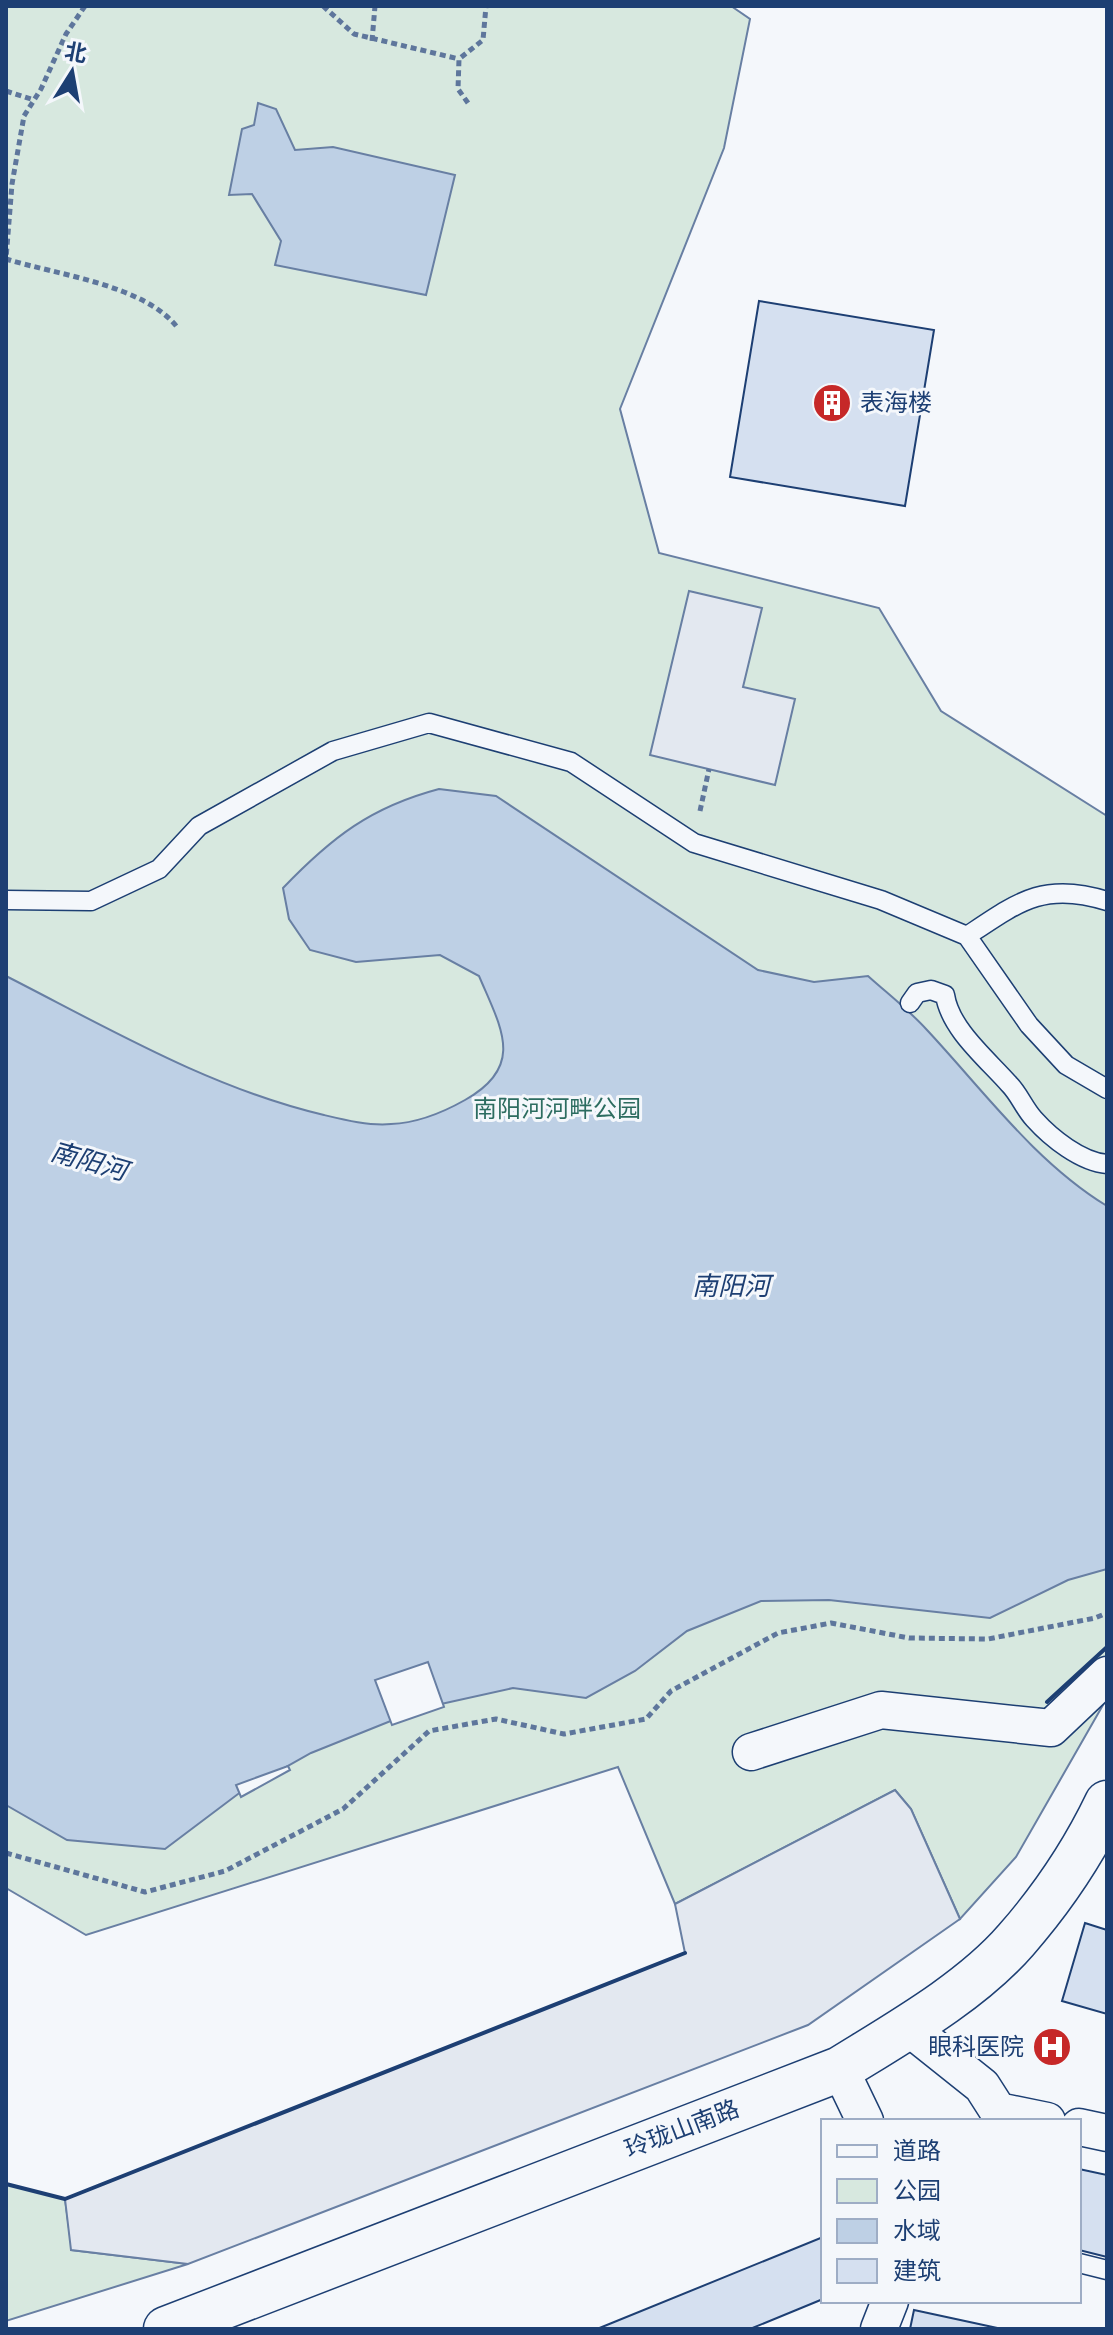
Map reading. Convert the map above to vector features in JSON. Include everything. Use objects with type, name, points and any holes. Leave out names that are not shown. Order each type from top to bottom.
[{"type":"street","points":[[751,1752],[881,1710],[1051,1728],[1107,1675]]},
{"type":"street","name":"玲珑山南路","points":[[166,2329],[840,2069],[908,2027],[986,1969],[1016,1941],[1067,1871],[1107,1803]]},
{"type":"street","points":[[908,2027],[982,2086],[996,2116],[1027,2119]]},
{"type":"street","points":[[840,2069],[864,2119]]},
{"type":"street","points":[[1081,2127],[1107,2133]]},
{"type":"street","points":[[879,2329],[889,2303]]},
{"type":"lane","points":[[6,900],[91,901],[159,869],[199,826],[333,751],[429,723],[571,762],[694,843],[881,900],[967,936],[1029,1025],[1066,1065],[1107,1089]]},
{"type":"lane","points":[[967,936],[1008,907],[1039,896],[1070,892],[1107,901]]},
{"type":"lane","points":[[910,1003],[917,993],[931,990],[945,995],[948,1009],[985,1060],[1014,1089],[1035,1120],[1069,1148],[1107,1164]]},
{"type":"lane","points":[[1081,2264],[1107,2270]]},
{"type":"path","points":[[85,6],[66,34],[24,116],[12,184],[6,259],[133,293],[166,313],[177,327]]},
{"type":"path","points":[[323,6],[354,34],[372,41],[459,59]]},
{"type":"path","points":[[372,41],[375,6]]},
{"type":"path","points":[[468,103],[458,89],[459,59],[483,40],[486,6]]},
{"type":"path","points":[[6,91],[34,100]]},
{"type":"path","points":[[694,843],[709,769]]},
{"type":"path","points":[[6,1853],[145,1892],[225,1871],[343,1809],[429,1731],[496,1719],[564,1734],[646,1719],[671,1691],[778,1633],[831,1623],[909,1638],[988,1639],[1107,1613]]},
{"type":"green space","name":"南阳河河畔公园","points":[[6,6],[731,6],[750,19],[724,148],[620,409],[659,553],[879,608],[941,711],[1107,816],[1107,1698],[1016,1857],[960,1919],[911,1809],[895,1790],[675,1904],[618,1767],[86,1935],[6,1888]]},
{"type":"green space","points":[[6,2184],[65,2199],[72,2250],[188,2264],[6,2321]]},
{"type":"shaded area","points":[[689,591],[762,608],[743,687],[795,699],[775,785],[650,755]]},
{"type":"shaded area","points":[[895,1790],[911,1809],[960,1919],[808,2025],[188,2264],[71,2250],[65,2199],[685,1953],[675,1904]]},
{"type":"water","points":[[258,103],[276,109],[295,150],[333,147],[455,175],[426,295],[275,265],[281,241],[252,194],[229,195],[242,129],[254,125]]},
{"type":"water","name":"南阳河","points":[[439,789],[496,796],[758,970],[814,982],[868,976],[920,1023],[1033,1147],[1107,1206],[1107,1569],[1068,1580],[990,1618],[829,1600],[761,1601],[687,1631],[635,1671],[586,1698],[513,1688],[423,1708],[311,1753],[238,1794],[165,1849],[67,1840],[6,1805],[6,976],[161,1055],[241,1090],[282,1104],[340,1119],[375,1124],[411,1122],[439,1113],[484,1087],[496,1074],[502,1060],[500,1029],[479,976],[440,955],[356,962],[310,950],[289,919],[283,888],[318,854],[354,826],[393,805]]},
{"type":"pier","points":[[428,1662],[444,1707],[392,1725],[375,1680]]},
{"type":"pier","points":[[288,1766],[290,1770],[241,1797],[236,1785]]},
{"type":"building","name":"表海楼","points":[[759,301],[934,330],[905,506],[730,477]]},
{"type":"building","points":[[1085,1923],[1107,1930],[1107,2014],[1062,2001]]},
{"type":"building","points":[[1081,2169],[1107,2175],[1107,2257],[1081,2250]]},
{"type":"building","points":[[821,2238],[821,2300],[750,2329],[597,2329]]},
{"type":"building","points":[[914,2310],[1002,2329],[910,2329]]},
{"type":"wall","points":[[1047,1702],[1107,1647]]},
{"type":"wall","points":[[6,2184],[65,2199],[685,1953]]},
{"type":"place","name":"表海楼","points":[[832,403]]},
{"type":"place","name":"眼科医院","points":[[1052,2047]]}]
